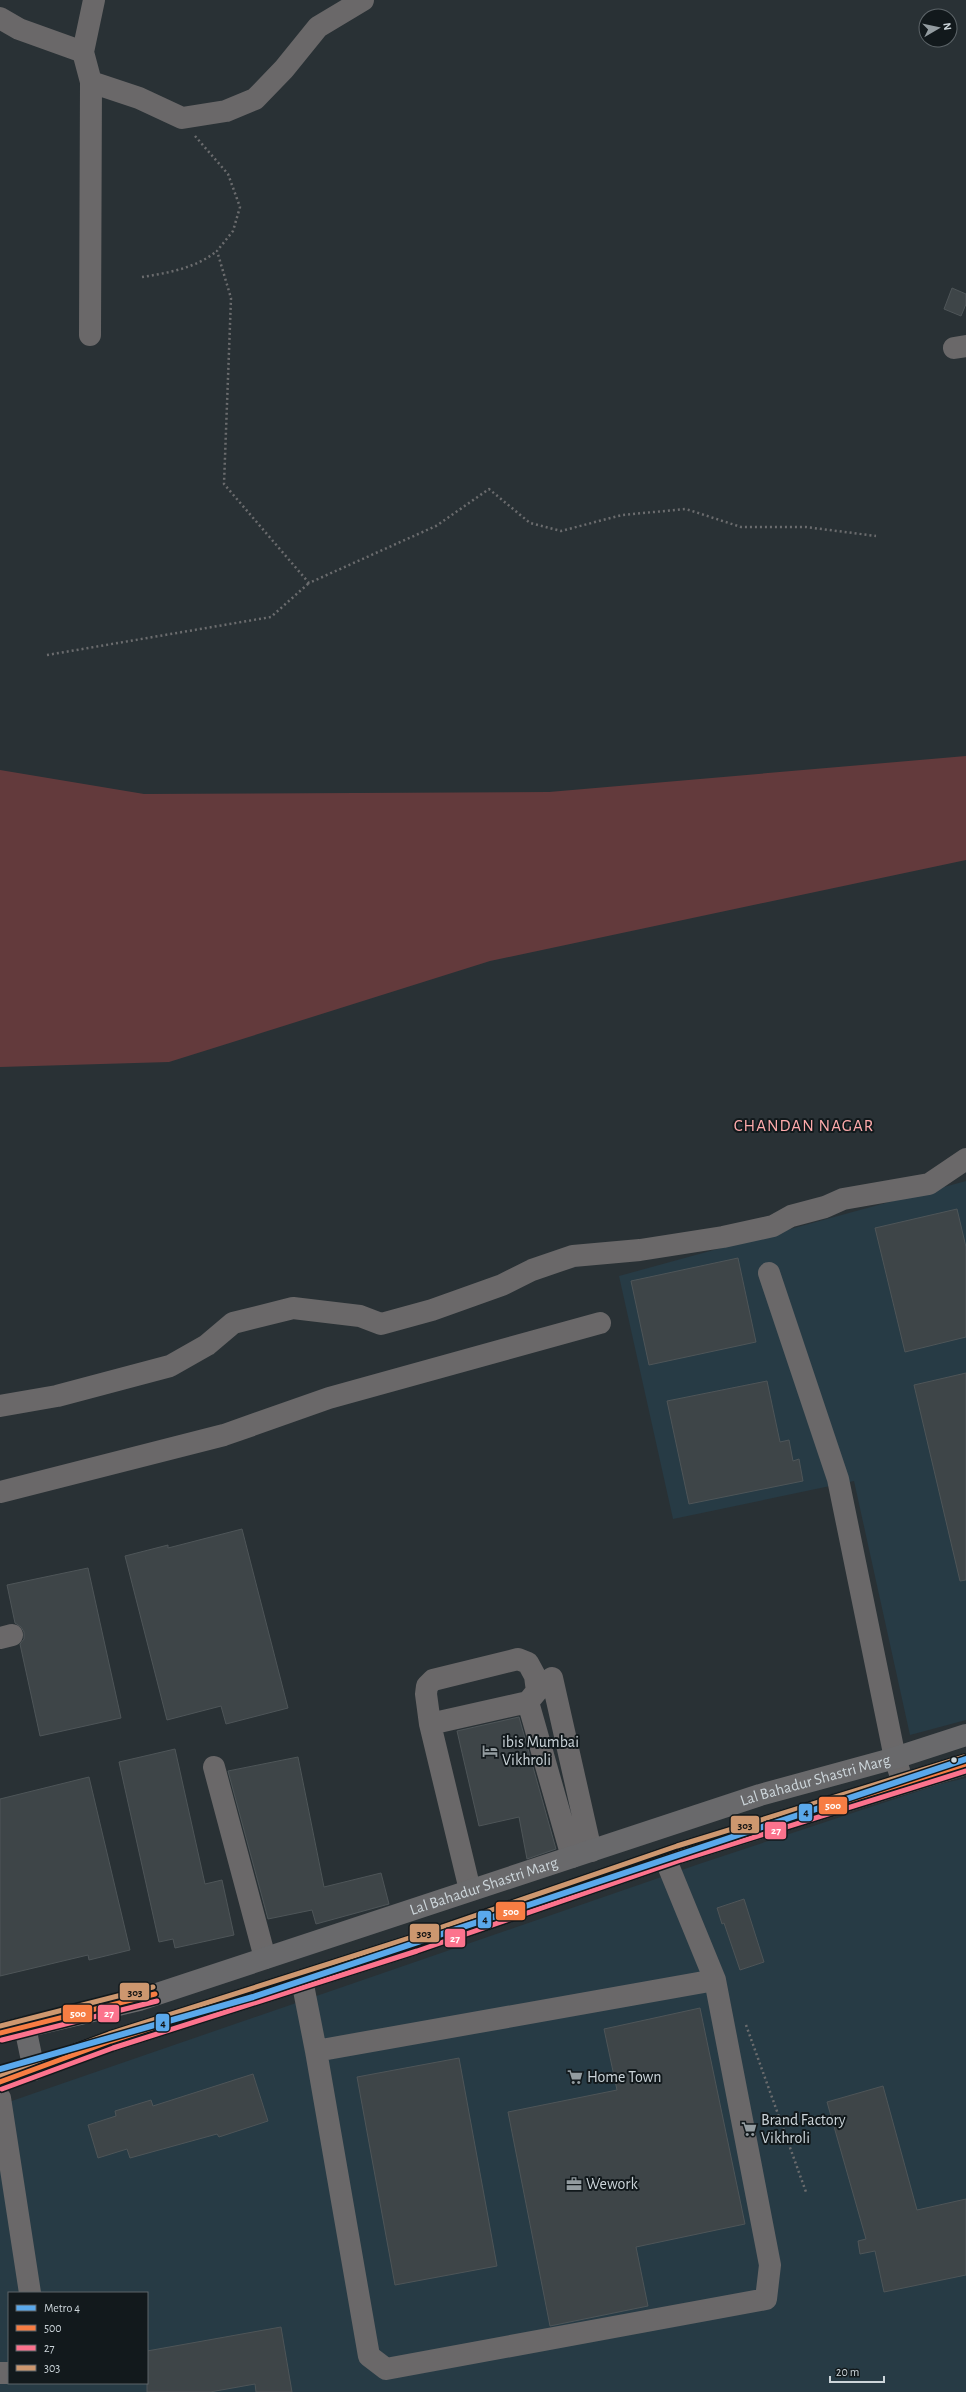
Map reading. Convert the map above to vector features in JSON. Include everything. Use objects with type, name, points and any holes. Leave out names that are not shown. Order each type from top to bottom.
[{"type":"main road","name":"Lal Bahadur Shastri Marg","points":[[0,2032],[139,2000],[470,1890],[760,1796],[895,1758],[966,1735]]},
{"type":"main road","name":"Lal Bahadur Shastri Marg","points":[[0,2082],[111,2042],[302,1980],[664,1858],[966,1764]]},
{"type":"main road","points":[[547,1865],[556,1895]]},
{"type":"main road","points":[[24,2027],[34,2070]]},
{"type":"street","points":[[90,335],[91,82],[83,52],[94,0]]},
{"type":"street","points":[[91,82],[139,98],[182,118],[226,111],[255,99],[284,69],[318,27],[363,0]]},
{"type":"street","points":[[0,18],[19,29],[83,52]]},
{"type":"street","points":[[0,1406],[57,1396],[170,1366],[207,1344],[234,1323],[293,1308],[360,1316],[381,1324],[432,1310],[502,1286],[532,1270],[573,1256],[640,1250],[723,1237],[773,1226],[791,1216],[825,1207],[844,1199],[929,1184],[966,1160]]},
{"type":"street","points":[[769,1273],[838,1479],[895,1758],[902,1784]]},
{"type":"street","points":[[0,1492],[224,1435],[329,1398],[600,1322]]},
{"type":"street","points":[[430,1724],[528,1702],[537,1691],[535,1676],[528,1663],[518,1660],[433,1680],[427,1686],[426,1694],[430,1724],[470,1890]]},
{"type":"street","points":[[552,1678],[581,1854]]},
{"type":"street","points":[[528,1702],[581,1854]]},
{"type":"street","points":[[214,1767],[265,1958]]},
{"type":"street","points":[[302,1980],[316,2051],[369,2356],[386,2369],[766,2299],[770,2265],[715,1980],[664,1858]]},
{"type":"street","points":[[316,2051],[715,1980]]},
{"type":"street","points":[[0,2098],[30,2292]]},
{"type":"path","points":[[142,277],[171,272],[207,259],[217,251],[234,231],[240,206],[228,174],[205,150],[182,118]]},
{"type":"path","points":[[217,251],[231,298],[224,484],[309,583]]},
{"type":"path","points":[[47,655],[271,617],[309,583],[436,526],[489,489],[530,522],[561,531],[622,515],[686,509],[741,527],[806,527],[876,536]]},
{"type":"shaded area","points":[[966,756],[966,860],[490,961],[169,1062],[0,1067],[0,770],[144,794],[549,792]]},
{"type":"shaded area","points":[[966,1181],[966,1720],[910,1735],[854,1481],[673,1519],[619,1276]]},
{"type":"shaded area","points":[[966,1778],[966,2392],[0,2392],[0,2105],[702,1863],[940,1784]]},
{"type":"building","points":[[952,288],[966,294],[966,304],[961,316],[944,309]]},
{"type":"building","points":[[957,1209],[966,1247],[966,1337],[905,1352],[875,1228]]},
{"type":"building","points":[[738,1258],[756,1342],[649,1365],[631,1281]]},
{"type":"building","points":[[966,1373],[966,1580],[960,1581],[914,1385]]},
{"type":"building","points":[[767,1381],[780,1442],[789,1440],[793,1461],[799,1459],[803,1481],[689,1504],[667,1401]]},
{"type":"building","points":[[242,1529],[288,1708],[226,1724],[221,1706],[167,1720],[125,1556],[168,1545],[168,1548]]},
{"type":"building","points":[[88,1568],[121,1718],[40,1736],[20,1644],[24,1639],[24,1632],[21,1627],[15,1623],[7,1585]]},
{"type":"building","points":[[519,1717],[556,1849],[527,1859],[519,1817],[479,1826],[457,1731]]},
{"type":"building","points":[[175,1749],[205,1884],[222,1880],[234,1935],[175,1948],[173,1939],[159,1942],[119,1762]]},
{"type":"building","points":[[298,1757],[324,1887],[381,1873],[389,1904],[316,1924],[312,1910],[268,1919],[228,1771]]},
{"type":"building","points":[[89,1777],[130,1950],[89,1960],[88,1955],[0,1976],[0,1799]]},
{"type":"building","points":[[744,1899],[764,1962],[740,1970],[724,1923],[722,1924],[717,1908]]},
{"type":"building","points":[[700,2008],[745,2224],[636,2247],[648,2306],[550,2326],[508,2112],[617,2090],[604,2029]]},
{"type":"building","points":[[459,2058],[497,2266],[395,2285],[357,2077]]},
{"type":"building","points":[[253,2074],[268,2121],[219,2137],[217,2134],[130,2158],[127,2149],[98,2158],[88,2125],[116,2116],[115,2111],[151,2100],[153,2106]]},
{"type":"building","points":[[883,2086],[917,2210],[966,2199],[966,2275],[884,2292],[875,2251],[860,2254],[858,2241],[866,2239],[827,2102]]},
{"type":"building","points":[[281,2327],[292,2392],[256,2392],[255,2384],[210,2392],[147,2392],[148,2351]]},
{"type":"metro line","name":"4","points":[[0,2069],[253,1997],[966,1759]]},
{"type":"transit line","name":"303","points":[[0,2075],[109,2034],[413,1937],[677,1846],[964,1757]]},
{"type":"transit line","name":"500","points":[[0,2082],[111,2041],[415,1944],[679,1853],[966,1764]]},
{"type":"transit line","name":"27","points":[[2,2089],[113,2048],[417,1951],[681,1860],[966,1771]]},
{"type":"transit line","name":"303","points":[[0,2026],[153,1987]]},
{"type":"transit line","name":"500","points":[[0,2033],[155,1994]]},
{"type":"transit line","name":"27","points":[[2,2040],[157,2001]]},
{"type":"place","name":"ibis Mumbai Vikhroli","points":[[490,1751]]},
{"type":"place","name":"Home Town","points":[[575,2077]]},
{"type":"place","name":"Brand Factory Vikhroli","points":[[749,2129]]},
{"type":"place","name":"Wework","points":[[574,2184]]},
{"type":"district","name":"CHANDAN NAGAR","points":[[804,1125]]}]
